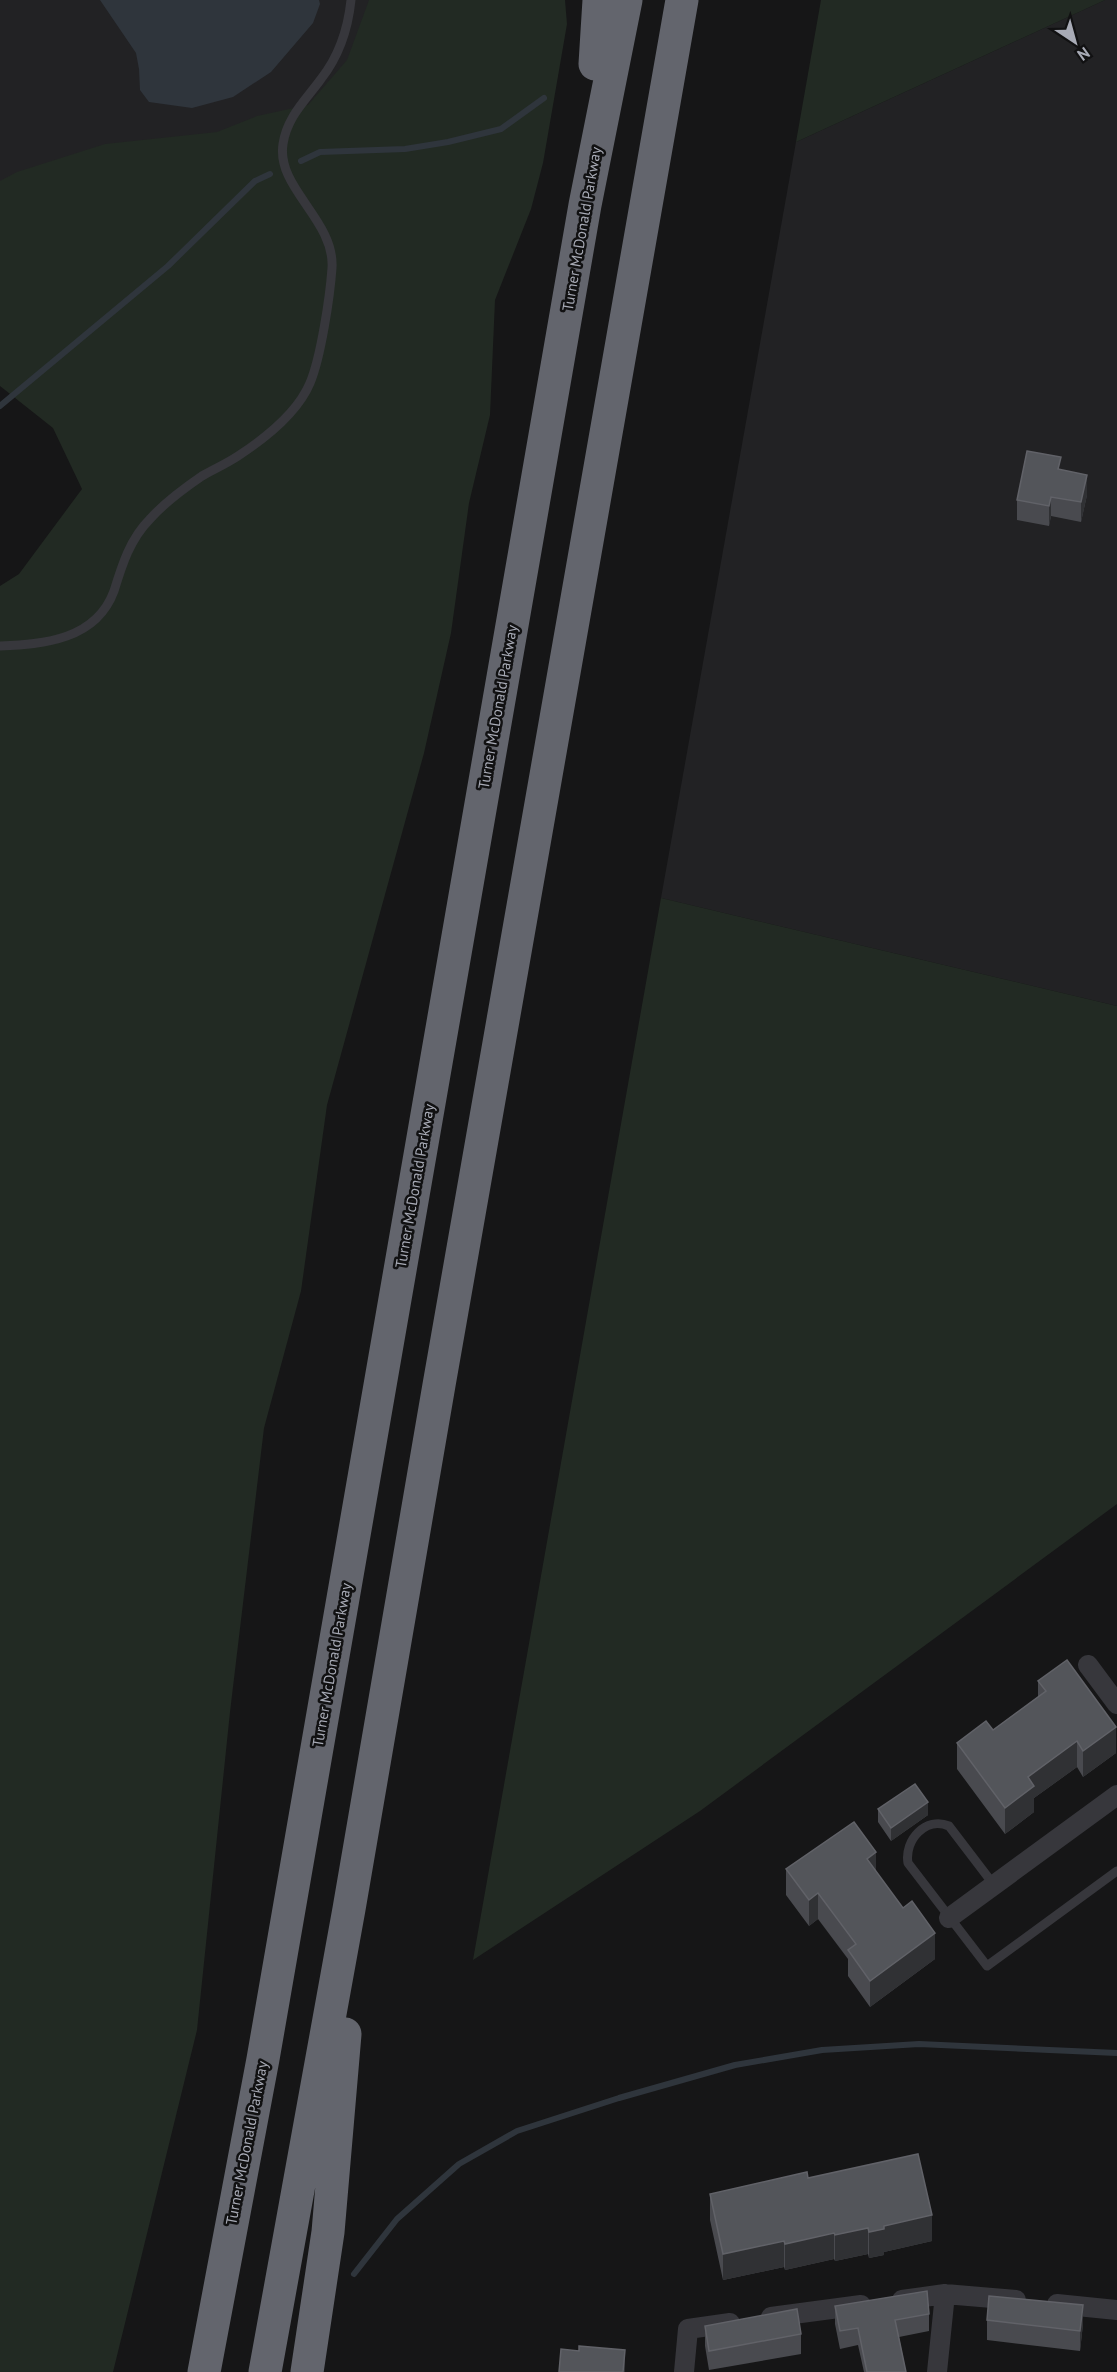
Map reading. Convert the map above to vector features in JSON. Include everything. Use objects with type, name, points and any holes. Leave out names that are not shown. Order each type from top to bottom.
[{"type":"highway","points":[[585,205],[599,0]]},
{"type":"highway","name":"Turner McDonald Parkway","points":[[204,2372],[273,2000],[585,205],[626,0]]},
{"type":"highway","points":[[266,2372],[349,1910],[682,0]]},
{"type":"highway","points":[[307,2372],[328,2232],[340,2106],[346,2022],[349,1910]]},
{"type":"street","points":[[1088,1665],[1117,1704]]},
{"type":"street","points":[[949,1918],[1115,1799]]},
{"type":"street","points":[[937,2372],[945,2294]]},
{"type":"street","points":[[684,2372],[688,2329],[945,2294],[1117,2310]]},
{"type":"lane","points":[[0,645],[44,643],[74,635],[96,620],[112,595],[125,556],[144,525],[166,502],[264,438],[292,411],[310,384],[320,344],[332,265],[327,239],[286,174],[282,147],[287,126],[300,103],[321,79],[339,51],[351,0]]},
{"type":"lane","points":[[994,1885],[949,1826],[942,1823],[930,1824],[909,1843],[906,1852],[908,1863],[987,1966],[1117,1871]]},
{"type":"shaded area","points":[[0,0],[443,0],[407,213],[0,280]]},
{"type":"shaded area","points":[[100,0],[319,0],[320,4],[313,23],[271,72],[233,97],[192,108],[149,102],[140,90],[136,53]]},
{"type":"shaded area","points":[[369,0],[565,0],[567,24],[543,163],[531,209],[495,300],[490,415],[469,503],[451,633],[424,753],[327,1105],[301,1291],[264,1428],[230,1712],[197,2030],[113,2372],[0,2372],[0,586],[19,574],[82,489],[53,428],[0,386],[0,181],[17,172],[105,144],[217,132],[257,116],[308,105],[347,60]]},
{"type":"shaded area","points":[[821,0],[1105,0],[796,142]]},
{"type":"shaded area","points":[[1105,0],[1117,0],[1117,1006],[661,898],[796,142]]},
{"type":"shaded area","points":[[661,898],[1117,1006],[1117,1504],[700,1811],[473,1960]]},
{"type":"building","points":[[1027,451],[1061,457],[1058,469],[1087,475],[1081,502],[1051,497],[1049,506],[1017,500]]},
{"type":"building","points":[[1067,1660],[1116,1727],[1083,1751],[1077,1741],[1028,1777],[1034,1786],[1005,1808],[957,1743],[986,1721],[993,1730],[1046,1691],[1038,1681]]},
{"type":"building","points":[[915,1784],[928,1802],[891,1828],[878,1809]]},
{"type":"building","points":[[854,1822],[876,1852],[867,1859],[903,1908],[912,1901],[935,1933],[870,1981],[848,1950],[856,1944],[818,1893],[809,1900],[786,1869]]},
{"type":"building","points":[[918,2154],[932,2215],[884,2226],[884,2229],[869,2232],[868,2228],[835,2235],[834,2233],[723,2254],[710,2194],[807,2172],[808,2178]]},
{"type":"building","points":[[927,2291],[929,2314],[895,2320],[906,2372],[867,2372],[858,2328],[840,2331],[835,2306]]},
{"type":"building","points":[[989,2296],[1083,2305],[1080,2331],[987,2320]]},
{"type":"building","points":[[797,2309],[801,2334],[709,2351],[705,2326]]},
{"type":"building","points":[[579,2346],[625,2350],[623,2372],[559,2372],[561,2349],[579,2351]]},
{"type":"waterway","points":[[301,161],[320,152],[405,149],[448,142],[501,129],[544,98]]},
{"type":"waterway","points":[[0,406],[168,266],[255,181],[270,174]]},
{"type":"waterway","points":[[354,2274],[397,2219],[459,2164],[517,2131],[619,2098],[735,2065],[822,2050],[919,2044],[1117,2053]]}]
